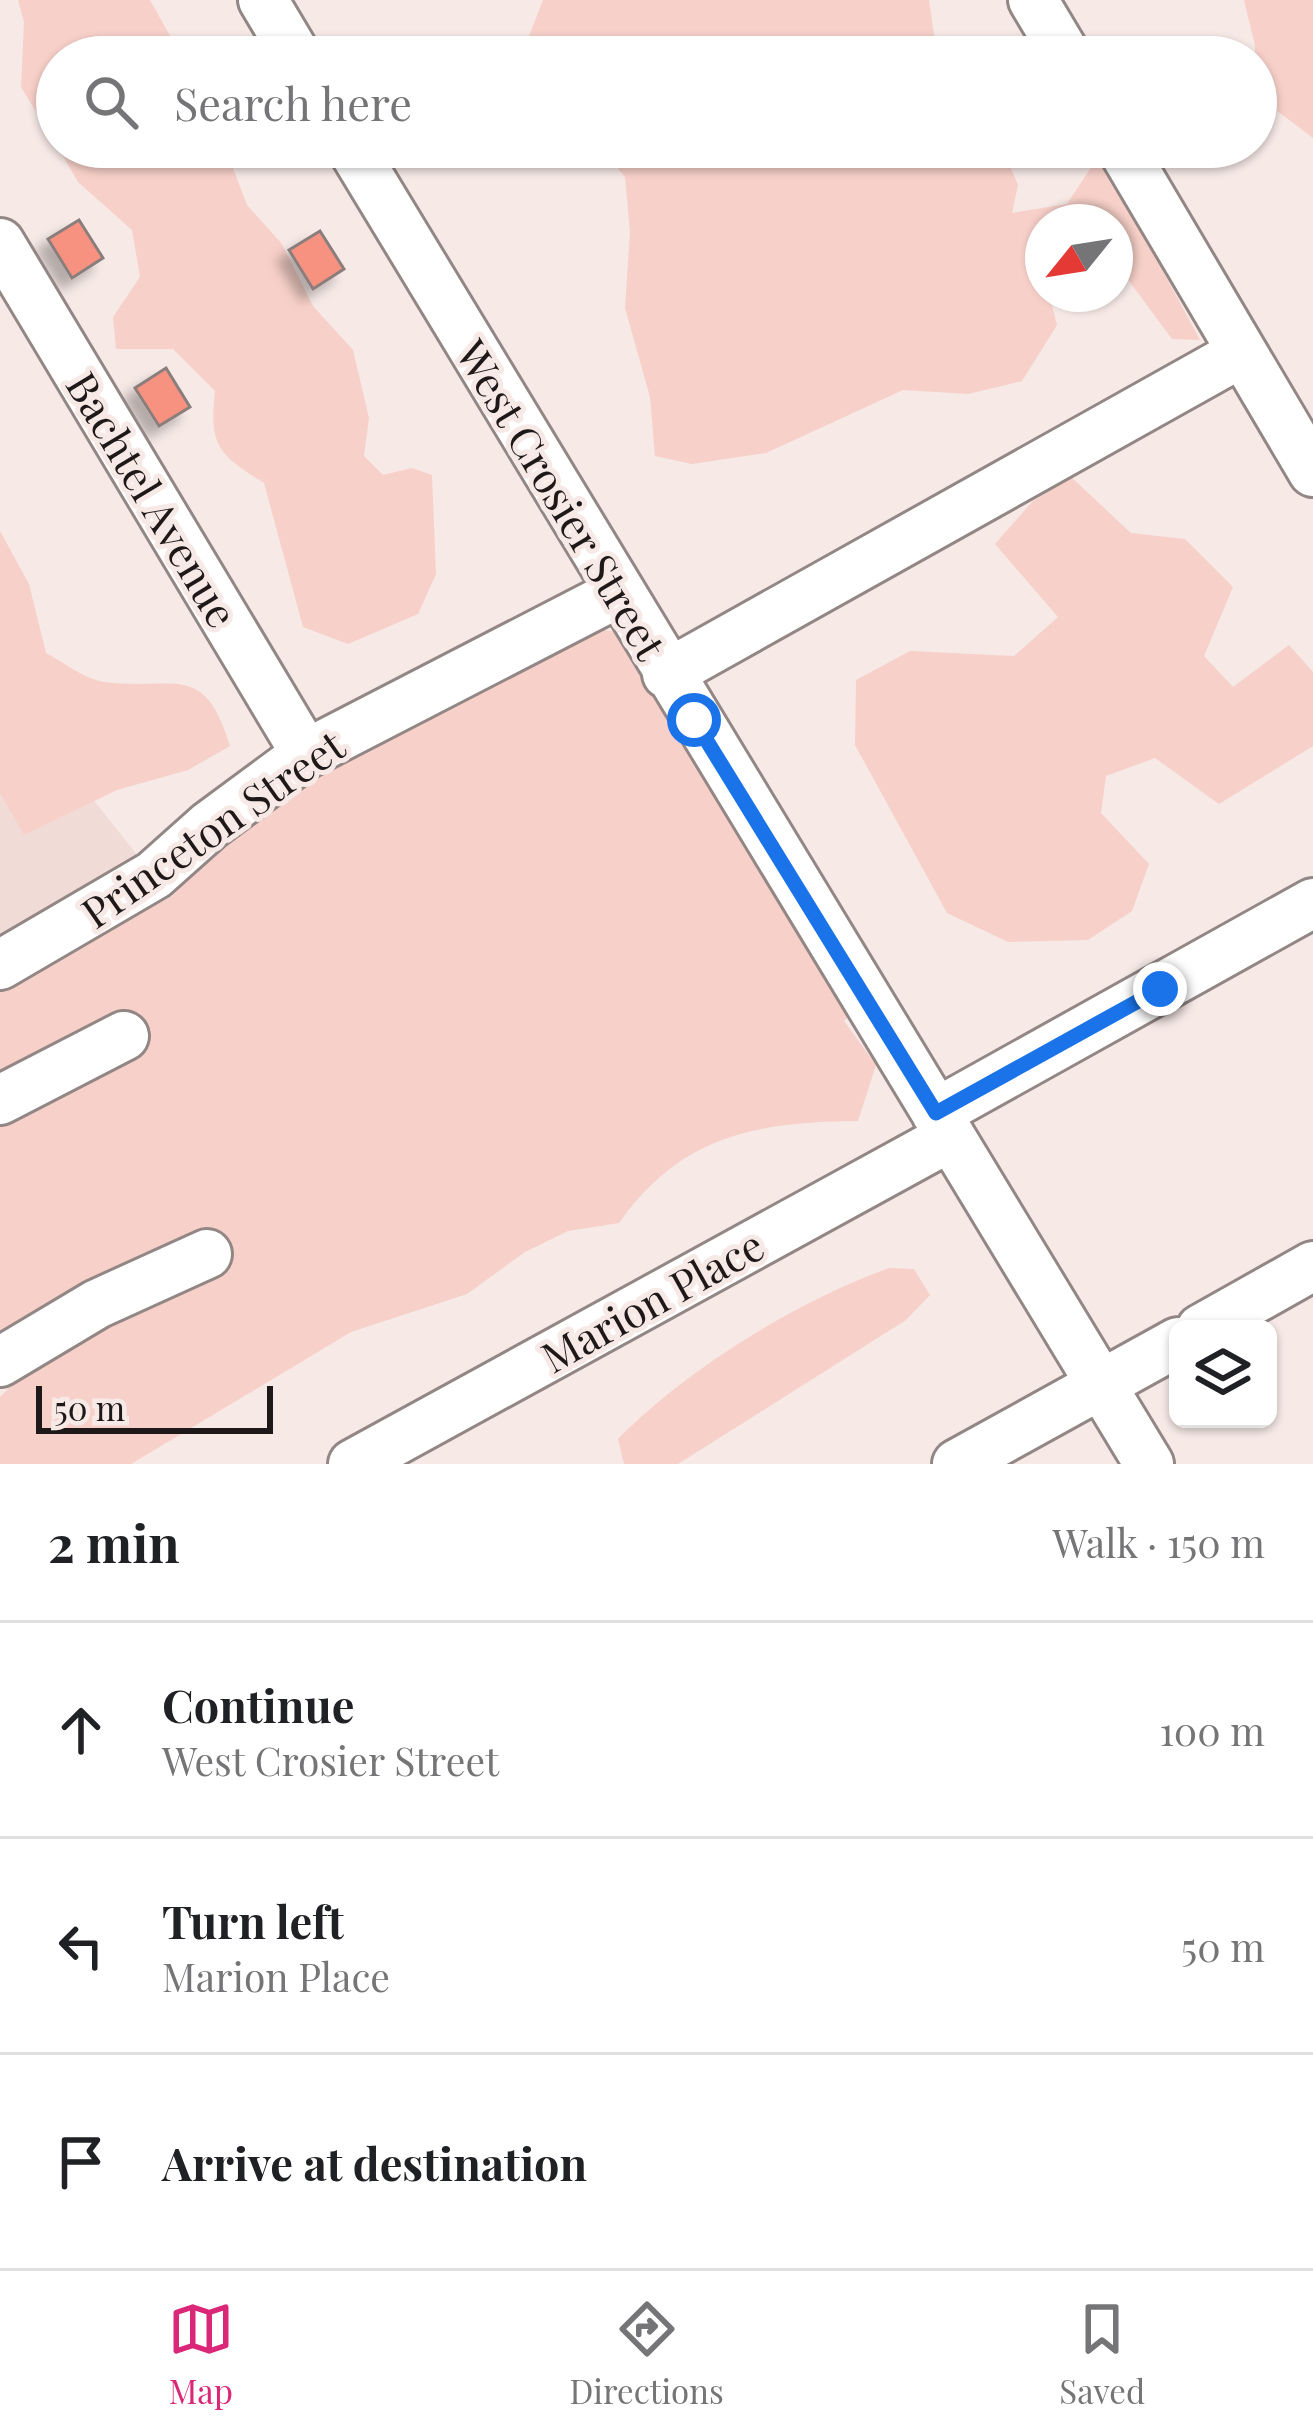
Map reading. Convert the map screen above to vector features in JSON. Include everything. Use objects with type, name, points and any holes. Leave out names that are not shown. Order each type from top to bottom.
[{"type":"street","points":[[263,0],[284,36]]},
{"type":"street","points":[[1033,0],[1054,36]]},
{"type":"street","name":"West Crosier Street","points":[[364,168],[1149,1464]]},
{"type":"street","points":[[1132,168],[1310,460]]},
{"type":"street","name":"Bachtel Avenue","points":[[0,243],[306,754]]},
{"type":"street","points":[[667,674],[1241,353]]},
{"type":"street","name":"Princeton Street","points":[[0,965],[154,875],[209,825],[306,754],[618,593]]},
{"type":"street","name":"Marion Place","points":[[353,1464],[943,1125],[1313,903]]},
{"type":"street","points":[[0,1100],[124,1036]]},
{"type":"street","points":[[0,1362],[97,1304],[207,1254]]},
{"type":"street","points":[[1217,1320],[1313,1266]]},
{"type":"street","points":[[957,1464],[1169,1347]]},
{"type":"shaded area","points":[[18,0],[150,0],[170,36],[36,36],[36,112],[21,87],[24,22]]},
{"type":"shaded area","points":[[543,0],[929,0],[934,36],[529,36]]},
{"type":"shaded area","points":[[1244,0],[1313,0],[1313,138],[1277,111],[1277,36],[1253,36]]},
{"type":"shaded area","points":[[70,168],[233,168],[247,205],[282,244],[313,306],[353,350],[369,418],[364,456],[383,475],[412,468],[432,475],[436,574],[418,614],[348,644],[303,627],[264,483],[227,456],[216,437],[215,391],[173,349],[116,349],[113,317],[140,277],[132,230],[78,182]]},
{"type":"shaded area","points":[[618,168],[1011,168],[1018,185],[1012,213],[1025,211],[1025,312],[1054,312],[1057,325],[1022,381],[968,394],[903,390],[766,453],[692,464],[655,456],[650,397],[625,308],[630,232],[625,177]]},
{"type":"shaded area","points":[[1091,168],[1108,168],[1127,204],[1067,204]]},
{"type":"shaded area","points":[[1133,215],[1200,340],[1172,339],[1133,286]]},
{"type":"shaded area","points":[[1071,477],[1131,533],[1185,539],[1233,587],[1204,656],[1233,687],[1289,645],[1313,672],[1313,746],[1219,804],[1155,758],[1106,776],[1101,813],[1149,864],[1132,911],[1088,940],[1008,942],[947,913],[855,745],[856,680],[910,651],[1014,656],[1058,617],[995,544],[1032,502]]},
{"type":"shaded area","points":[[0,531],[29,584],[46,653],[98,681],[184,685],[197,690],[220,719],[230,746],[188,770],[117,790],[24,835],[0,793]]},
{"type":"shaded area","points":[[587,628],[627,633],[856,1008],[844,1021],[876,1065],[858,1121],[754,1131],[695,1152],[643,1193],[619,1223],[568,1231],[525,1252],[467,1294],[351,1332],[131,1464],[0,1464],[0,1397],[39,1358],[0,1331],[0,983],[171,897],[256,811]]},
{"type":"shaded area","points":[[0,682],[145,865],[0,947]]},
{"type":"shaded area","points":[[889,1268],[914,1269],[930,1295],[906,1320],[678,1464],[624,1464],[618,1439],[677,1387],[781,1318]]},
{"type":"building","points":[[79,220],[103,258],[72,278],[48,239]]},
{"type":"building","points":[[320,231],[344,269],[313,289],[289,250]]},
{"type":"building","points":[[166,368],[190,407],[159,426],[135,388]]},
{"type":"route","points":[[694,720],[936,1113],[1160,989]]}]
